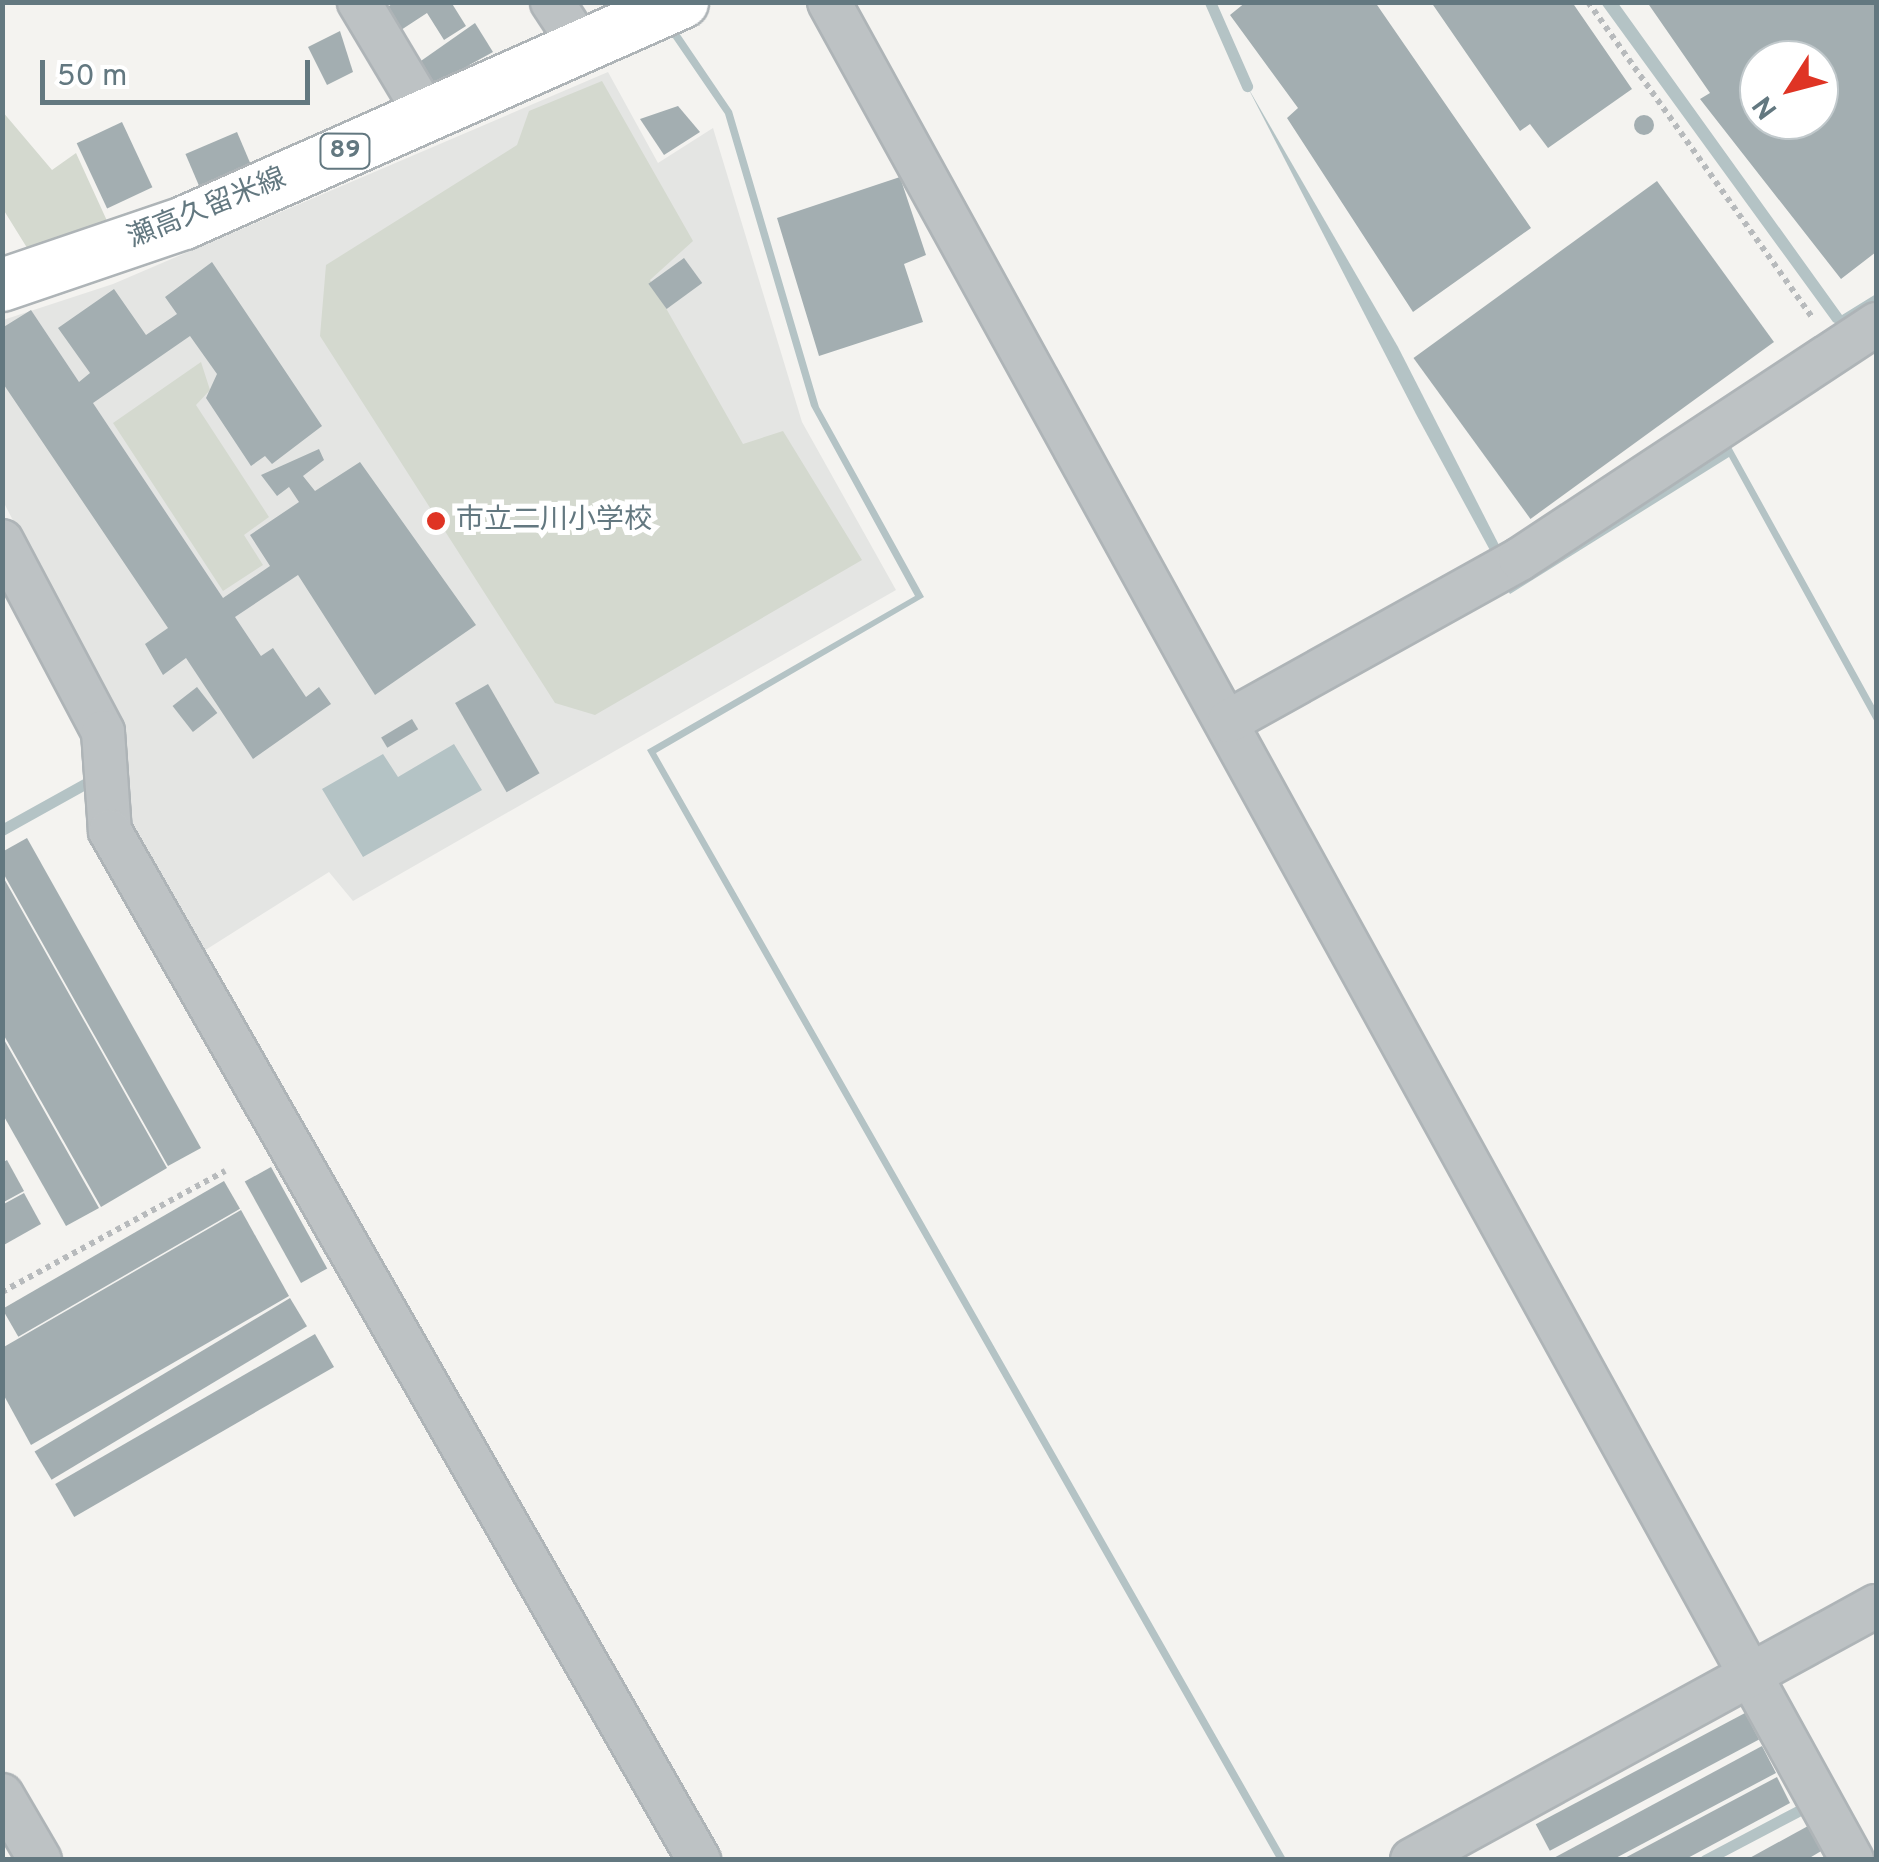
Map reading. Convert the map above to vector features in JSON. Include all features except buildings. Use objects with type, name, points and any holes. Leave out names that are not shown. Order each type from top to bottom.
[{"type":"main road","name":"瀬高久留米線","points":[[2,285],[184,223],[682,2]]},
{"type":"street","points":[[358,2],[426,114]]},
{"type":"street","points":[[552,2],[581,46]]},
{"type":"street","points":[[829,2],[1229,721],[1852,1860]]},
{"type":"street","points":[[1229,721],[1520,559],[1876,324]]},
{"type":"street","points":[[2,542],[102,732],[110,831],[699,1860]]},
{"type":"street","points":[[1412,1860],[1876,1606]]},
{"type":"street","points":[[2,1795],[40,1860]]},
{"type":"path","points":[[1588,2],[1837,352]]},
{"type":"path","points":[[2,1292],[225,1171]]},
{"type":"shaded area","points":[[658,2],[732,111],[819,407],[924,597],[656,753],[1286,1859],[1277,1859],[647,750],[915,596],[811,406],[725,114],[649,3]]},
{"type":"shaded area","points":[[1601,3],[1618,3],[1842,315],[1876,294],[1876,305],[1843,327],[1833,322]]},
{"type":"shaded area","name":"市立二川小学校","points":[[608,72],[658,163],[713,128],[802,422],[896,590],[353,901],[329,872],[196,956],[128,840],[125,739],[3,501],[3,320],[113,284]]},
{"type":"shaded area","points":[[602,81],[693,241],[650,280],[743,444],[783,431],[862,560],[595,715],[555,703],[320,336],[326,265],[517,145],[529,111]]},
{"type":"shaded area","points":[[1247,86],[1398,347],[1501,549],[1492,554],[1417,416]]},
{"type":"shaded area","points":[[2,111],[52,170],[76,153],[108,223],[29,251],[3,209]]},
{"type":"shaded area","points":[[201,362],[210,390],[196,405],[269,517],[244,535],[263,565],[223,591],[113,423]]},
{"type":"shaded area","points":[[1730,445],[1876,709],[1876,724],[1729,457],[1510,594],[1504,584]]},
{"type":"shaded area","points":[[454,744],[482,790],[363,857],[322,789],[383,754],[398,777]]},
{"type":"waterway","points":[[1210,2],[1247,86]]},
{"type":"waterway","points":[[2,830],[99,776]]},
{"type":"waterway","points":[[1705,1860],[1798,1811]]},
{"type":"place","name":"市立二川小学校","points":[[436,521]]}]
